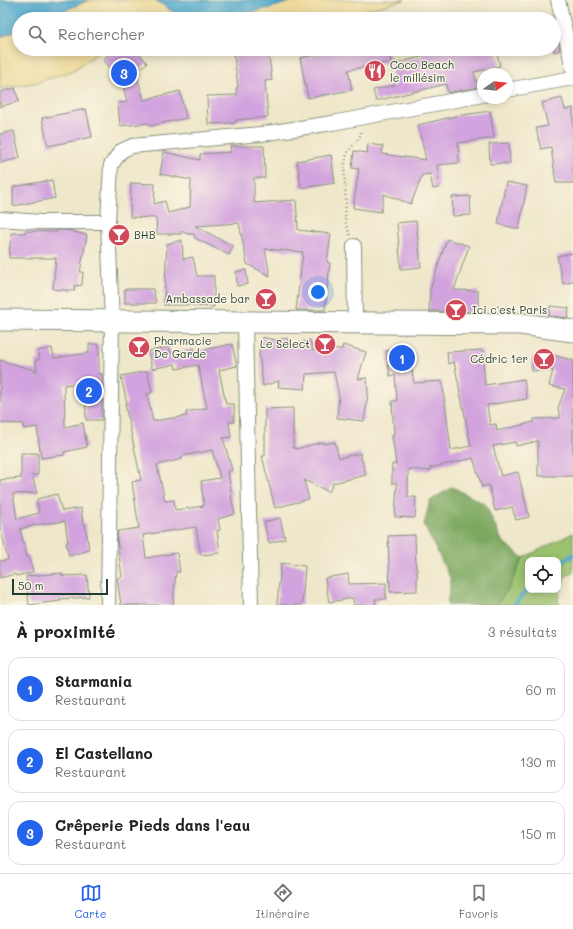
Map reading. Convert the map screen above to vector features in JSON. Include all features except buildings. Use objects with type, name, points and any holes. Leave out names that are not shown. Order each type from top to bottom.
[{"type":"highway","points":[[0,320],[355,324],[521,324],[573,331]]},
{"type":"street","points":[[558,0],[561,12]]},
{"type":"street","points":[[561,14],[573,69]]},
{"type":"street","points":[[513,89],[573,78]]},
{"type":"street","points":[[108,605],[112,322],[108,222],[111,165],[121,151],[132,146],[261,134],[361,118],[477,96]]},
{"type":"street","points":[[0,219],[41,222],[108,222]]},
{"type":"street","points":[[354,246],[355,324]]},
{"type":"street","points":[[245,322],[251,605]]},
{"type":"path","points":[[354,246],[345,221],[346,203],[344,168],[347,153],[361,135],[361,118]]},
{"type":"green space","points":[[452,487],[485,504],[502,541],[523,558],[509,588],[496,605],[447,605],[451,580],[424,525],[430,501]]},
{"type":"green space","points":[[573,533],[573,573],[565,576],[561,590],[561,557],[525,557]]},
{"type":"green space","points":[[525,557],[525,593],[560,593],[558,600],[560,605],[496,605],[509,588],[523,558]]},
{"type":"sand","points":[[89,0],[155,0],[174,12],[61,12]]},
{"type":"sand","points":[[294,0],[405,0],[362,12],[251,12]]},
{"type":"sand","points":[[12,33],[12,56],[94,56],[72,71],[39,82],[0,89],[0,37]]},
{"type":"water","points":[[0,0],[89,0],[61,12],[12,12],[12,33],[0,37]]},
{"type":"water","points":[[155,0],[294,0],[285,4],[252,12],[173,12]]},
{"type":"waterway","points":[[561,562],[573,555]]},
{"type":"waterway","points":[[514,605],[525,592]]},
{"type":"place","name":"Coco Beach le millésim","points":[[375,71]]},
{"type":"place","name":"Crêperie Pieds dans l'eau","points":[[124,73]]},
{"type":"place","name":"BHB","points":[[119,235]]},
{"type":"place","name":"Ambassade bar","points":[[266,299]]},
{"type":"place","name":"Ici c'est Paris","points":[[456,310]]},
{"type":"place","name":"Le Select","points":[[325,344]]},
{"type":"place","name":"Pharmacie De Garde","points":[[139,347]]},
{"type":"place","name":"Starmania","points":[[402,358]]},
{"type":"place","name":"Cédric 1er","points":[[544,359]]},
{"type":"place","name":"El Castellano","points":[[89,391]]}]
